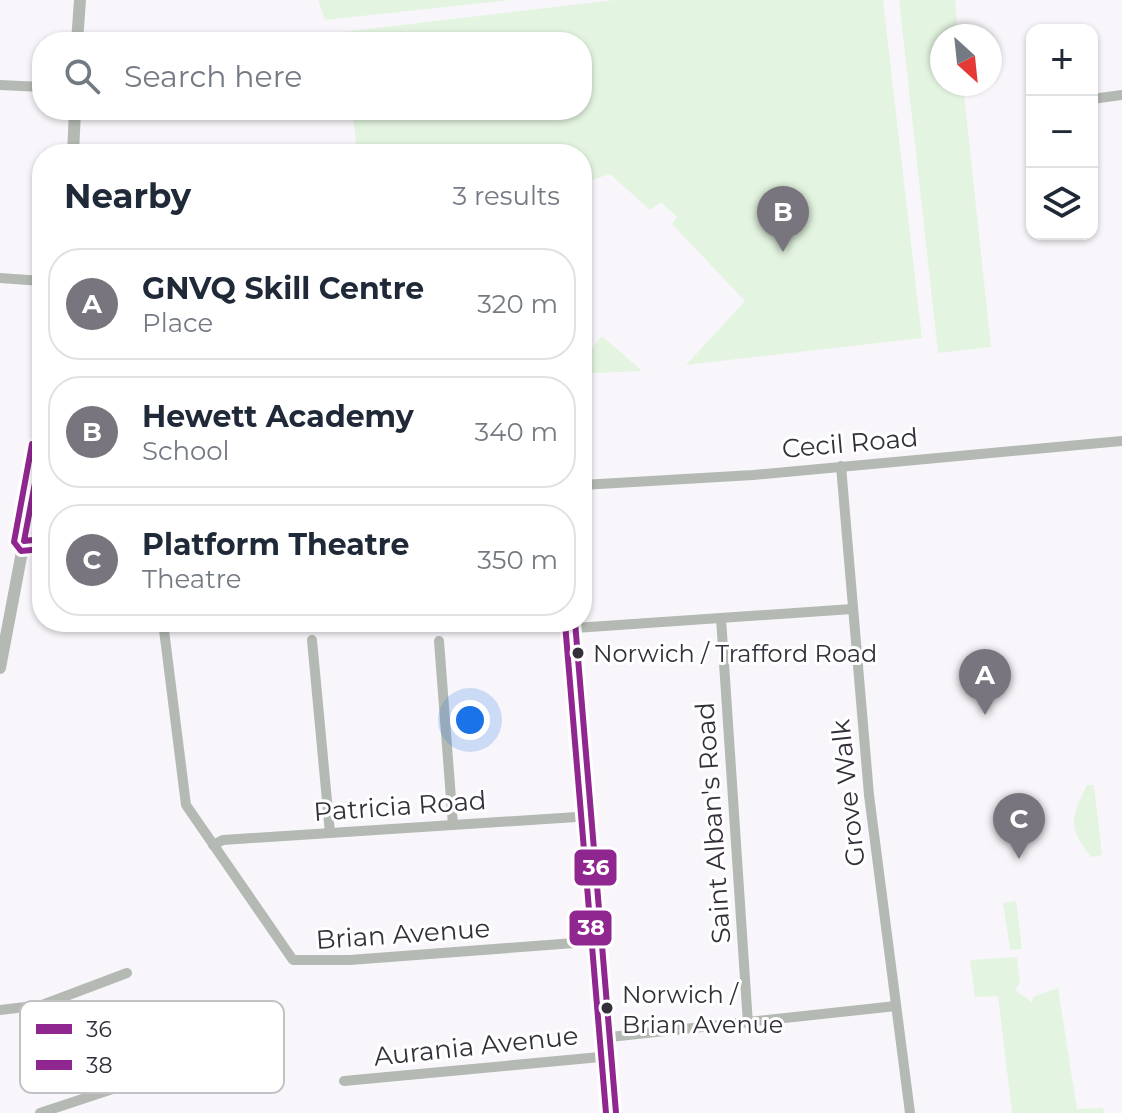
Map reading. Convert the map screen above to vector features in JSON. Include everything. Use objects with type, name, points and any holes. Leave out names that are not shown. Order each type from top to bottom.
[{"type":"street","points":[[78,32],[80,0]]},
{"type":"street","points":[[0,85],[32,87]]},
{"type":"street","points":[[1098,98],[1122,95]]},
{"type":"street","points":[[73,144],[75,120]]},
{"type":"street","points":[[0,278],[32,280]]},
{"type":"street","name":"Cecil Road","points":[[592,484],[1122,441]]},
{"type":"street","name":"Grove Walk","points":[[841,466],[869,795],[910,1113]]},
{"type":"street","points":[[0,668],[32,499]]},
{"type":"street","points":[[24,541],[32,540]]},
{"type":"street","points":[[592,624],[852,609]]},
{"type":"street","name":"Saint Alban's Road","points":[[721,618],[748,1024]]},
{"type":"street","name":"Brian Avenue","points":[[164,632],[186,805],[293,960],[303,963],[601,941]]},
{"type":"street","points":[[576,632],[616,1113]]},
{"type":"street","points":[[312,640],[330,833]]},
{"type":"street","points":[[439,641],[453,825]]},
{"type":"street","name":"Patricia Road","points":[[213,845],[223,840],[592,816]]},
{"type":"street","points":[[53,1001],[127,973]]},
{"type":"street","points":[[610,1037],[896,1006]]},
{"type":"street","points":[[0,1010],[20,1008]]},
{"type":"street","name":"Aurania Avenue","points":[[344,1081],[611,1056]]},
{"type":"street","points":[[40,1113],[100,1093]]},
{"type":"green space","points":[[318,0],[510,0],[325,20]]},
{"type":"green space","points":[[614,0],[883,0],[922,338],[686,365],[745,301],[672,224],[677,217],[661,202],[650,210],[610,174],[592,180],[592,144],[355,144],[353,120],[592,120],[592,32],[343,32]]},
{"type":"green space","points":[[899,0],[955,0],[957,24],[930,24],[930,96],[964,96],[991,347],[938,353]]},
{"type":"green space","points":[[602,336],[642,371],[593,373],[592,348]]},
{"type":"green space","points":[[1087,785],[1094,785],[1102,855],[1091,857],[1078,838],[1074,822]]},
{"type":"green space","points":[[1016,901],[1022,949],[1010,950],[1003,903]]},
{"type":"green space","points":[[1017,957],[1020,983],[1015,990],[1032,1002],[1033,997],[1058,988],[1077,1109],[1103,1108],[1104,1113],[1012,1113],[998,996],[975,997],[970,960]]},
{"type":"transit line","name":"38","points":[[32,444],[14,542],[21,551],[32,550]]},
{"type":"transit line","name":"36","points":[[32,499],[24,541],[32,540]]},
{"type":"transit line","name":"38","points":[[566,632],[606,1113]]},
{"type":"transit line","name":"36","points":[[576,632],[616,1113]]},
{"type":"place","name":"Hewett Academy","points":[[783,252]]},
{"type":"place","name":"Norwich / Trafford Road","points":[[578,653]]},
{"type":"place","name":"GNVQ Skill Centre","points":[[985,715]]},
{"type":"place","name":"Platform Theatre","points":[[1019,859]]},
{"type":"place","name":"Norwich / Brian Avenue","points":[[607,1008]]}]
